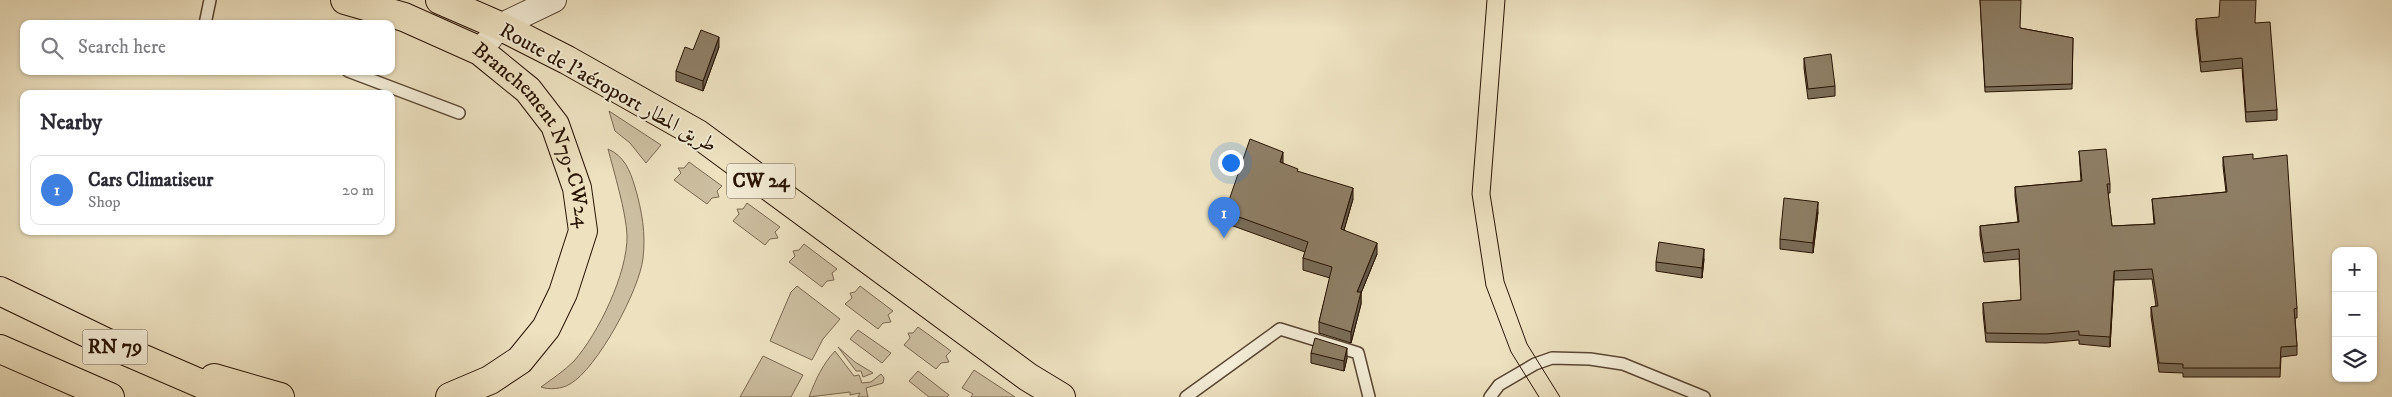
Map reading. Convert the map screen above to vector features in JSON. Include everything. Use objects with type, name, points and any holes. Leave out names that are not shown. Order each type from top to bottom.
[{"type":"highway","name":"Branchement N79-CW24","points":[[345,0],[404,17],[480,51],[528,90],[555,125],[577,188],[583,231],[563,294],[546,328],[520,360],[490,380],[450,397]]},
{"type":"highway","name":"Route de l'aéroport طريق المطار","points":[[440,0],[500,26],[567,60],[698,134],[1020,371],[1061,397]]},
{"type":"highway","name":"RN 79","points":[[0,291],[116,347],[232,397]]},
{"type":"highway","points":[[116,347],[280,397]]},
{"type":"highway","name":"RN 79","points":[[0,349],[110,397]]},
{"type":"street","points":[[480,51],[500,26],[554,0]]},
{"type":"lane","points":[[206,20],[210,0]]},
{"type":"lane","points":[[359,75],[459,112]]},
{"type":"lane","points":[[1186,397],[1280,329],[1358,354],[1369,397]]},
{"type":"lane","points":[[1490,397],[1499,385],[1534,364],[1552,358],[1590,359],[1623,364],[1704,397]]},
{"type":"shaded area","points":[[609,111],[661,145],[646,163],[630,143],[615,131]]},
{"type":"shaded area","points":[[608,149],[614,152],[626,164],[637,196],[643,222],[644,240],[640,272],[626,308],[616,327],[581,376],[567,386],[552,389],[544,388],[541,387],[574,361],[593,335],[610,302],[623,267],[626,250],[626,226]]},
{"type":"shaded area","points":[[689,162],[722,186],[717,191],[719,197],[712,198],[707,204],[674,180],[681,173],[678,168],[684,168]]},
{"type":"shaded area","points":[[747,203],[780,227],[775,232],[778,238],[770,239],[765,245],[733,221],[739,214],[737,209],[743,209]]},
{"type":"shaded area","points":[[804,244],[837,269],[832,273],[834,280],[827,281],[822,287],[789,262],[795,256],[793,251],[799,250]]},
{"type":"shaded area","points":[[797,286],[840,319],[823,339],[812,360],[770,341],[791,292]]},
{"type":"shaded area","points":[[860,286],[893,311],[888,315],[891,322],[883,323],[878,329],[845,304],[852,298],[850,293],[855,292]]},
{"type":"shaded area","points":[[918,327],[951,351],[946,356],[949,362],[941,363],[936,369],[904,345],[910,338],[908,333],[913,333]]},
{"type":"shaded area","points":[[858,330],[891,353],[882,363],[850,339]]},
{"type":"shaded area","points":[[838,347],[855,362],[873,373],[863,377],[861,371],[856,371]]},
{"type":"shaded area","points":[[835,351],[854,376],[859,375],[862,383],[871,382],[881,374],[884,378],[883,383],[866,388],[868,397],[858,397],[860,393],[850,395],[850,392],[809,397],[820,372]]},
{"type":"shaded area","points":[[763,356],[803,375],[791,397],[740,397]]},
{"type":"shaded area","points":[[974,370],[1015,397],[971,397],[973,394],[962,388]]},
{"type":"shaded area","points":[[918,371],[949,395],[947,397],[929,397],[909,381]]},
{"type":"building","points":[[1980,0],[2021,0],[2020,28],[2073,38],[2072,84],[1985,87]]},
{"type":"building","points":[[2220,0],[2256,0],[2255,23],[2270,22],[2277,110],[2246,112],[2242,58],[2201,62],[2196,19],[2219,17]]},
{"type":"building","points":[[701,30],[719,37],[703,81],[676,71],[685,47],[693,50]]},
{"type":"building","points":[[1831,54],[1835,86],[1808,89],[1804,58]]},
{"type":"building","points":[[1250,139],[1283,152],[1280,162],[1298,169],[1297,171],[1353,188],[1341,229],[1377,243],[1357,292],[1361,292],[1351,332],[1319,322],[1332,267],[1303,258],[1308,242],[1225,212]]},
{"type":"building","points":[[2106,149],[2110,184],[2107,184],[2112,226],[2155,224],[2152,199],[2227,192],[2223,157],[2253,154],[2253,159],[2287,155],[2297,308],[2294,309],[2297,346],[2281,347],[2280,368],[2183,368],[2183,364],[2159,363],[2151,307],[2158,306],[2152,269],[2114,271],[2110,337],[2079,335],[2079,331],[2046,334],[1986,333],[1983,303],[2021,300],[2019,249],[1984,253],[1980,226],[2019,222],[2015,187],[2082,181],[2079,151]]},
{"type":"building","points":[[1784,198],[1818,202],[1813,243],[1780,239]]},
{"type":"building","points":[[1659,242],[1704,249],[1702,268],[1656,262]]},
{"type":"building","points":[[1315,338],[1347,348],[1344,361],[1311,353]]},
{"type":"tram line","points":[[1487,0],[1472,194],[1486,286],[1511,352],[1539,397]]},
{"type":"tram line","points":[[1505,0],[1490,194],[1504,281],[1527,344],[1560,397]]},
{"type":"place","name":"Cars Climatiseur","points":[[1224,238]]}]
